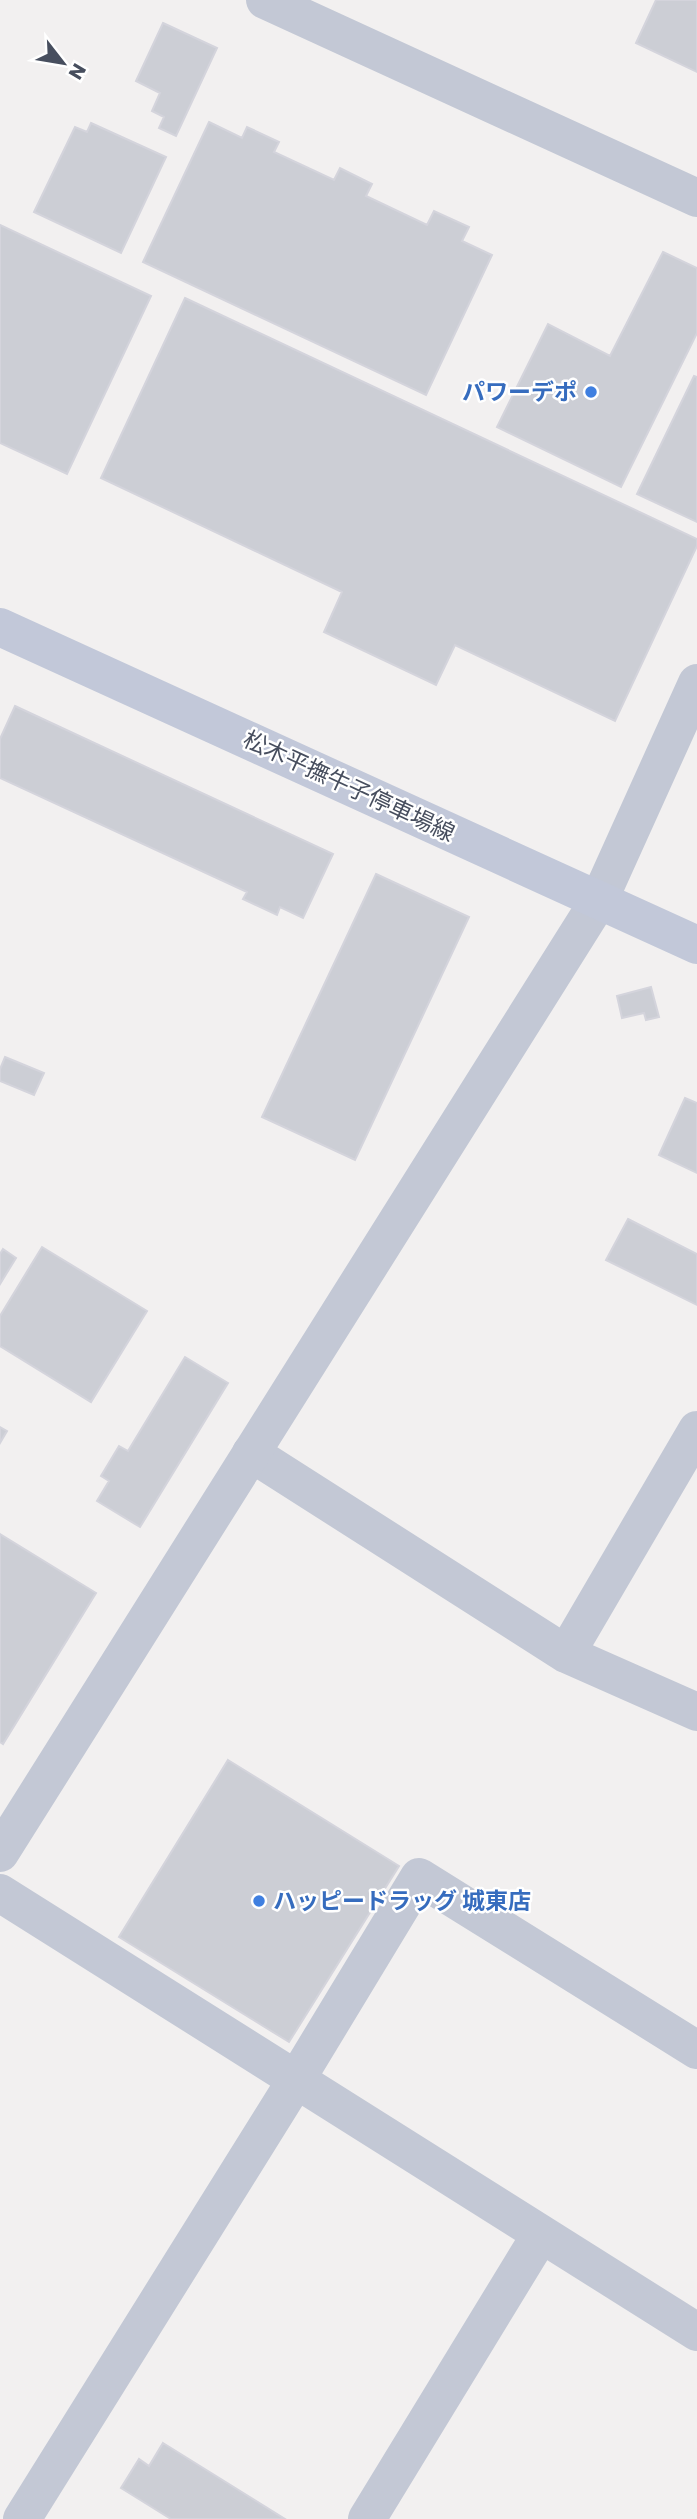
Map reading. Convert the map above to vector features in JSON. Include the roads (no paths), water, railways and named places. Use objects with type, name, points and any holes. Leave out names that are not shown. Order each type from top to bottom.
[{"type":"main road","name":"松木平撫牛子停車場線","points":[[0,627],[697,945]]},
{"type":"street","points":[[265,0],[697,198]]},
{"type":"street","points":[[0,1853],[599,900],[697,683]]},
{"type":"street","points":[[566,1654],[697,1430]]},
{"type":"street","points":[[251,1453],[566,1654],[697,1712]]},
{"type":"street","points":[[22,2519],[296,2080],[419,1877],[697,2050]]},
{"type":"street","points":[[0,1893],[697,2332]]},
{"type":"street","points":[[367,2519],[541,2234]]},
{"type":"place","name":"パワーデポ","points":[[591,392]]},
{"type":"place","name":"ハッピードラッグ 城東店","points":[[259,1901]]}]
